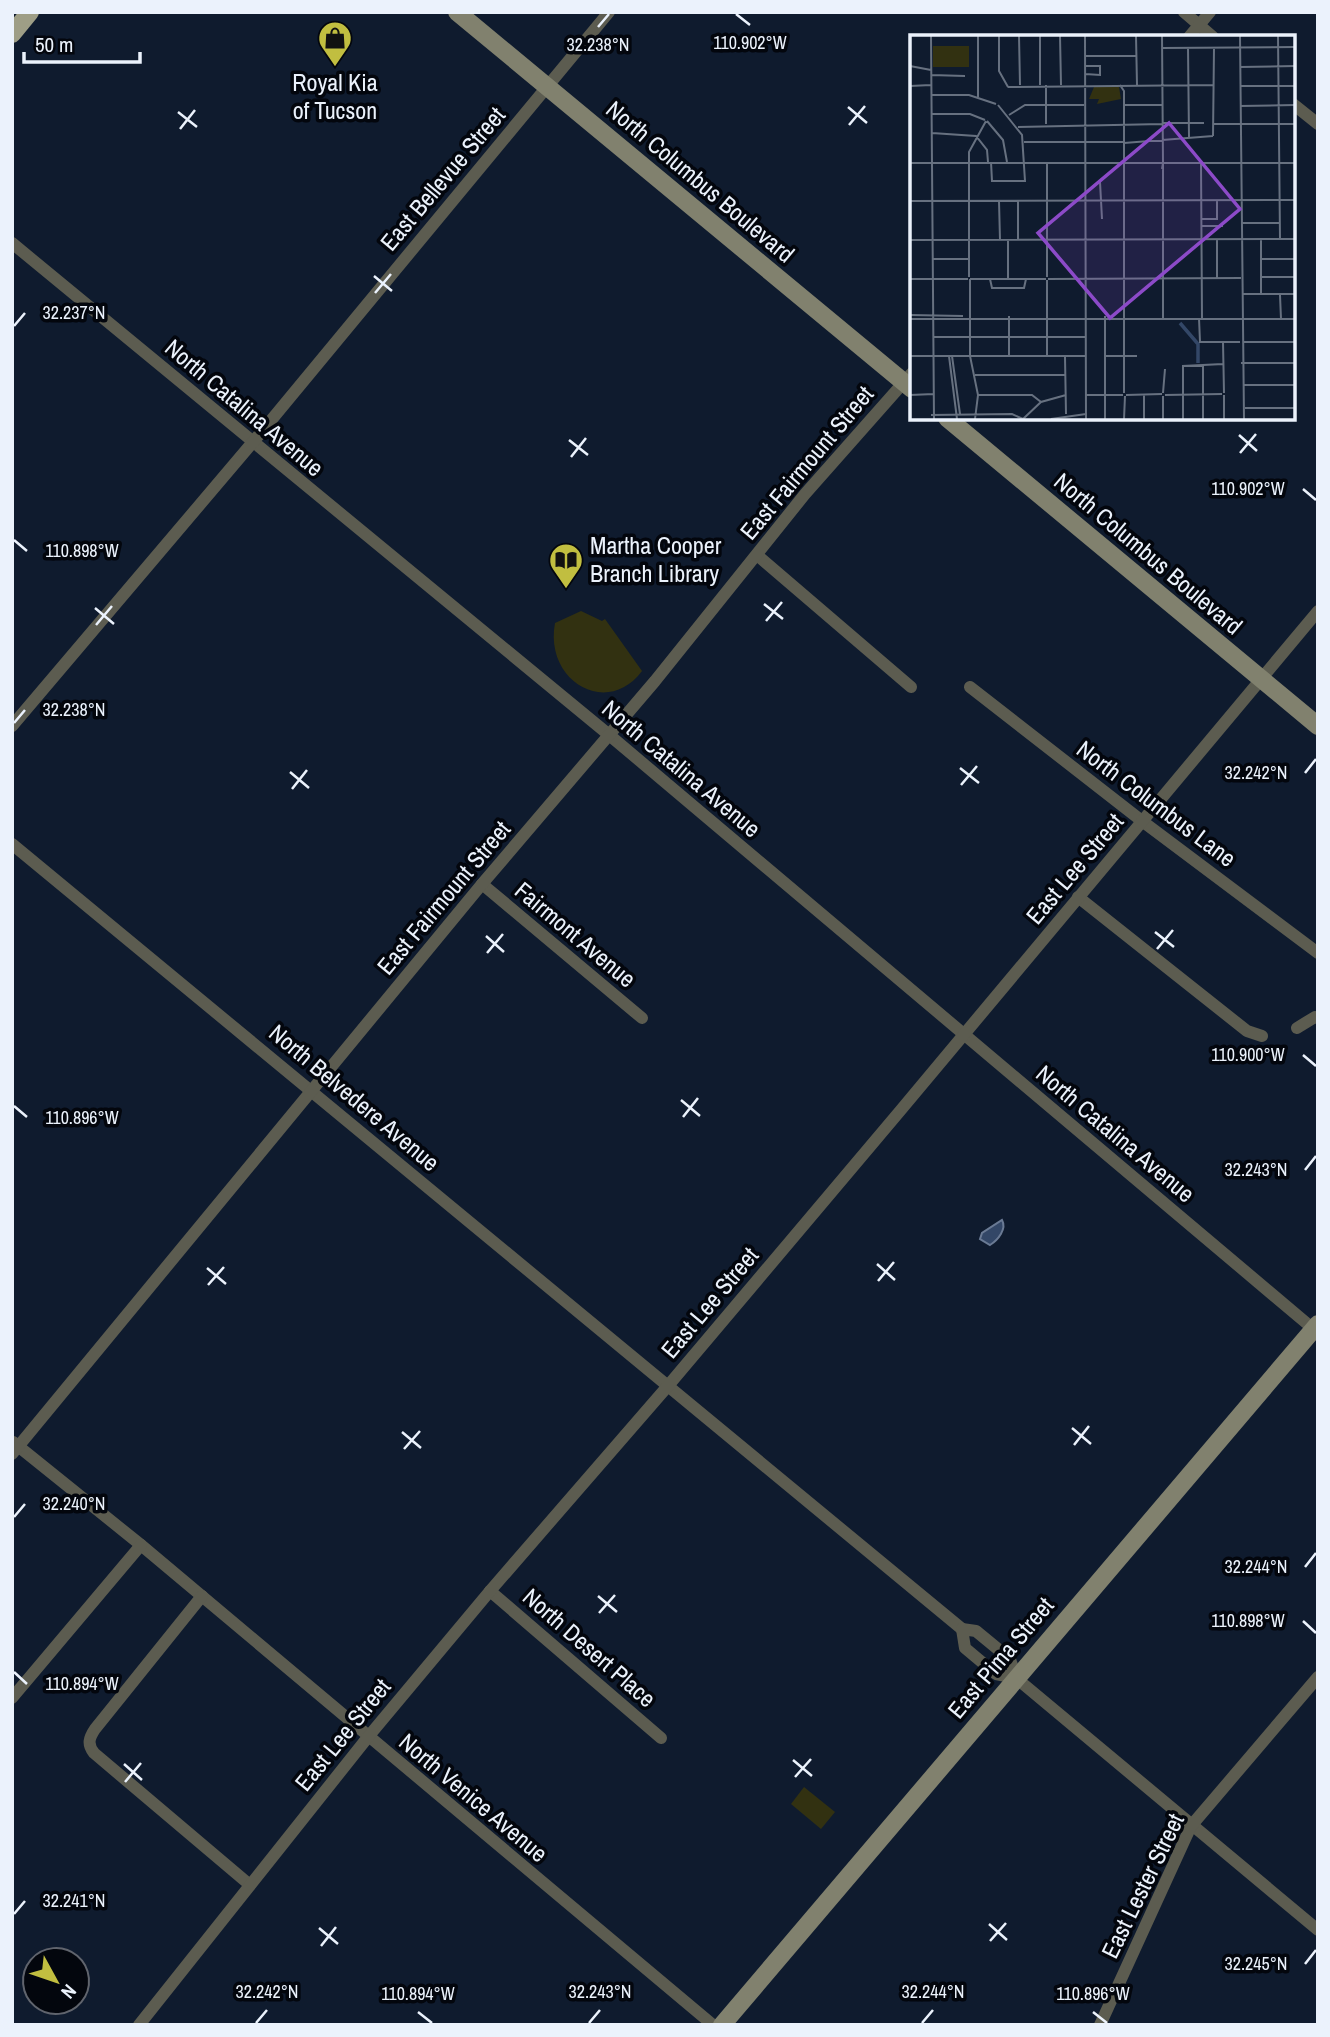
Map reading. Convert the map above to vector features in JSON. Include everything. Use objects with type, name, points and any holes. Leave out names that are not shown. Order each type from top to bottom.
[{"type":"main road","points":[[12,34],[30,12]]},
{"type":"street","name":"North Columbus Boulevard","points":[[457,12],[909,381]]},
{"type":"street","name":"East Bellevue Street","points":[[12,726],[253,442],[609,12]]},
{"type":"street","points":[[1184,12],[1211,35]]},
{"type":"street","points":[[1191,35],[1210,12]]},
{"type":"street","points":[[1295,106],[1318,124]]},
{"type":"street","name":"North Catalina Avenue","points":[[12,243],[608,734],[1316,1329]]},
{"type":"street","name":"East Fairmount Street","points":[[14,1448],[482,884],[655,681],[805,494],[909,381]]},
{"type":"street","name":"North Columbus Boulevard","points":[[949,420],[1318,726]]},
{"type":"street","points":[[757,555],[911,687]]},
{"type":"street","name":"East Lee Street","points":[[139,2025],[368,1737],[964,1035],[1318,611]]},
{"type":"street","name":"North Columbus Lane","points":[[970,687],[1318,953]]},
{"type":"street","name":"North Belvedere Avenue","points":[[12,844],[962,1629]]},
{"type":"street","name":"Fairmont Avenue","points":[[482,884],[642,1018]]},
{"type":"street","points":[[1078,897],[1247,1031],[1262,1036]]},
{"type":"street","points":[[1297,1028],[1315,1017],[1318,1018]]},
{"type":"street","name":"East Pima Street","points":[[722,2025],[1316,1329]]},
{"type":"street","name":"North Venice Avenue","points":[[14,1448],[141,1545],[713,2025]]},
{"type":"street","points":[[12,1698],[141,1545]]},
{"type":"street","name":"North Desert Place","points":[[490,1591],[662,1738]]},
{"type":"street","points":[[202,1597],[95,1729],[89,1737],[89,1743],[94,1753],[250,1885]]},
{"type":"street","points":[[1016,1678],[1010,1659],[976,1631],[962,1629],[965,1647],[996,1674],[1016,1678],[1318,1930]]},
{"type":"street","name":"East Lester Street","points":[[1100,2025],[1191,1826],[1318,1677]]},
{"type":"shaded area","points":[[581,611],[602,621],[605,619],[642,671],[628,685],[612,691],[596,692],[581,686],[568,676],[559,662],[554,644],[555,623]]},
{"type":"shaded area","points":[[804,1787],[835,1812],[821,1829],[791,1804]]},
{"type":"water","points":[[1002,1220],[1003,1231],[993,1243],[990,1245],[980,1239],[982,1233]]},
{"type":"place","name":"Royal Kia of Tucson","points":[[335,68]]},
{"type":"place","name":"Martha Cooper Branch Library","points":[[566,590]]}]
